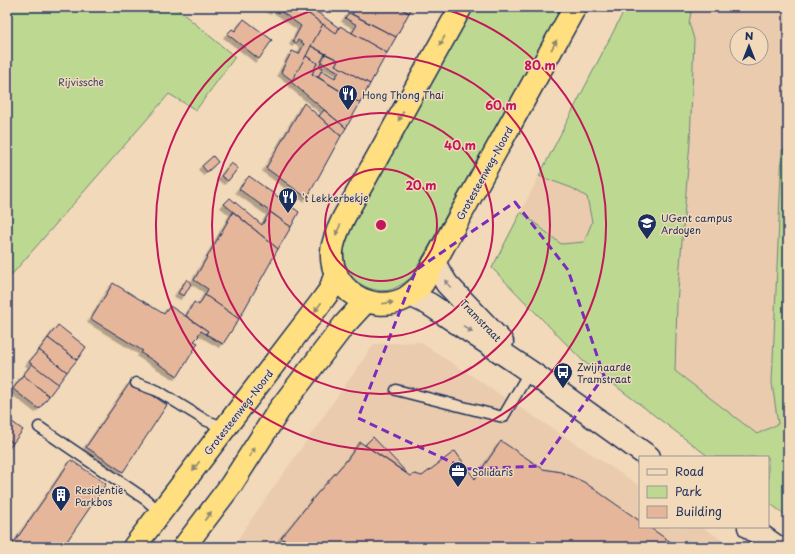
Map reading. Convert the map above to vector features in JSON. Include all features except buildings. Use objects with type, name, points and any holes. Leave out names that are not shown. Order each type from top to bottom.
[{"type":"highway","name":"Grotesteenweg-Noord","points":[[461,7],[344,217],[334,241],[332,261],[336,273],[344,287],[353,295],[375,304],[403,300],[423,283],[575,7]]},
{"type":"highway","name":"Grotesteenweg-Noord","points":[[134,547],[330,290],[336,273]]},
{"type":"highway","points":[[184,547],[231,485],[279,410],[344,325],[366,301]]},
{"type":"main road","name":"Tramstraat","points":[[434,264],[447,284],[532,373]]},
{"type":"main road","name":"Tramstraat","points":[[410,295],[430,304],[532,373],[648,456]]},
{"type":"main road","points":[[750,528],[778,547]]},
{"type":"lane","points":[[396,390],[503,417],[524,381],[532,373]]},
{"type":"lane","points":[[136,383],[158,390],[205,420],[225,428]]},
{"type":"lane","points":[[39,427],[145,499],[160,512]]},
{"type":"highlighted area","points":[[515,202],[568,270],[604,376],[540,466],[466,469],[358,418],[416,270]]},
{"type":"shaded area","name":"UGent campus Ardoyen","points":[[626,7],[788,7],[788,517],[769,503],[769,456],[708,456],[583,361],[492,268]]},
{"type":"shaded area","points":[[420,342],[639,485],[639,528],[704,528],[733,547],[232,547],[374,344]]},
{"type":"green space","name":"Rijvissche","points":[[7,7],[175,7],[235,57],[196,110],[169,94],[7,280]]},
{"type":"green space","points":[[474,7],[563,7],[411,278],[390,290],[382,291],[366,287],[353,277],[348,271],[345,263],[344,255],[346,242],[351,229]]},
{"type":"green space","points":[[626,7],[692,7],[689,23],[694,39],[690,142],[677,303],[675,371],[757,434],[778,424],[772,383],[782,150],[788,149],[788,517],[769,503],[769,456],[708,456],[583,361],[492,268],[521,212],[561,244],[584,242],[592,222],[587,197],[572,188],[539,176]]},
{"type":"place","name":"Hong Thong Thai","points":[[348,111]]},
{"type":"place","name":"'t Lekkerbekje","points":[[288,214]]},
{"type":"place","name":"UGent campus Ardoyen","points":[[647,240]]},
{"type":"place","name":"Zwijnaarde Tramstraat","points":[[563,389]]},
{"type":"place","name":"Solidaris","points":[[458,488]]},
{"type":"place","name":"Residentie Parkbos","points":[[61,512]]}]
